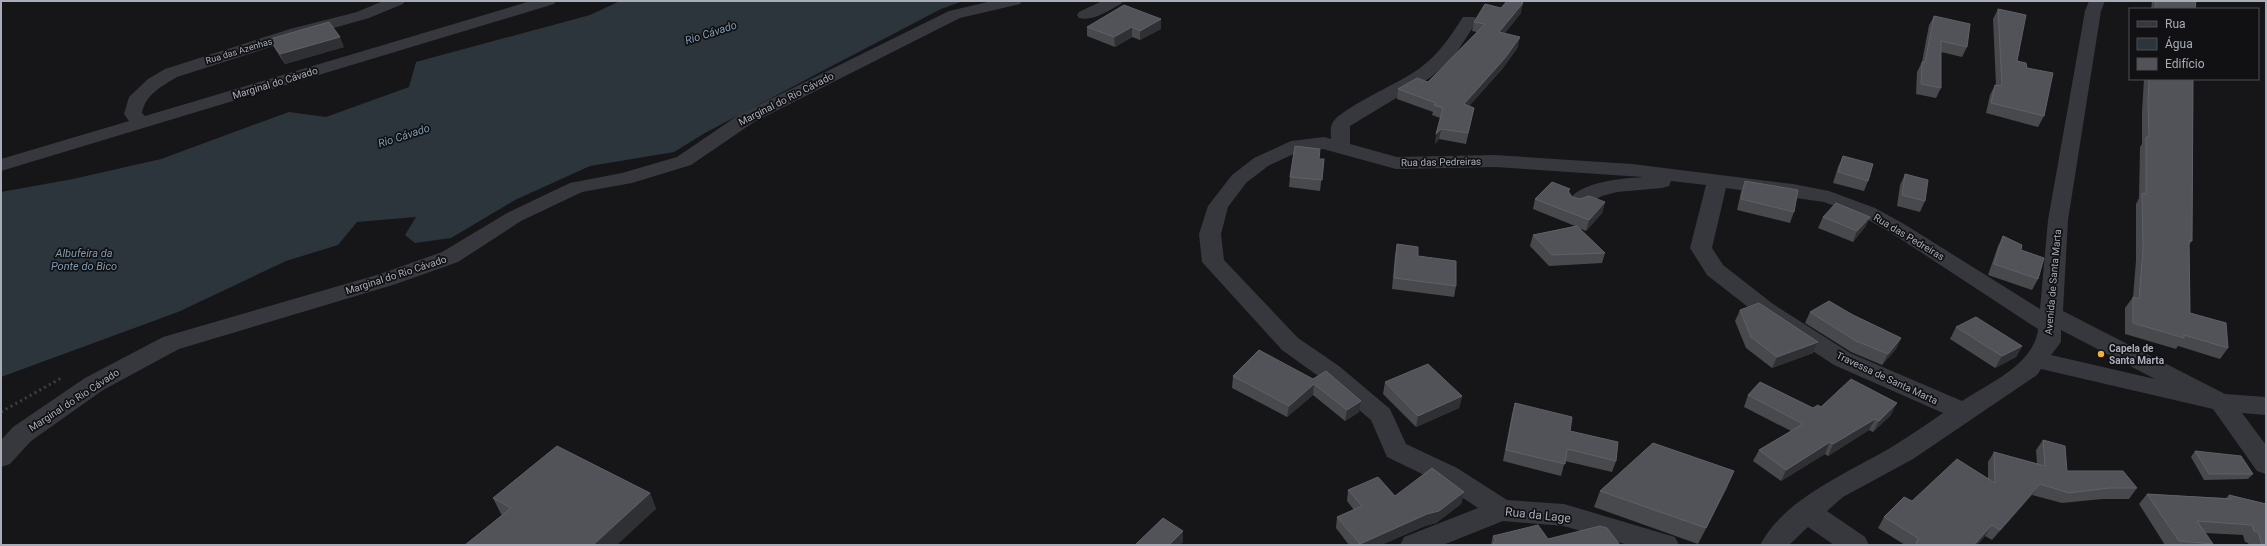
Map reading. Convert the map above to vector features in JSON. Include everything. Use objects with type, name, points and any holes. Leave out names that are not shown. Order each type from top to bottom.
[{"type":"street","name":"Rua das Azenhas","points":[[141,123],[133,114],[135,101],[154,83],[171,73],[296,33],[363,15],[397,1]]},
{"type":"street","name":"Marginal do Cávado","points":[[1,164],[548,1]]},
{"type":"street","name":"Marginal do Rio Cávado","points":[[1,457],[22,434],[88,389],[130,364],[171,343],[388,279],[450,257],[514,217],[577,187],[625,179],[684,161],[747,118],[955,14],[1014,1]]},
{"type":"street","points":[[1085,16],[1115,1]]},
{"type":"street","name":"Avenida de Santa Marta","points":[[1774,545],[1783,532],[1834,490],[1904,452],[2028,368],[2049,342],[2058,220],[2093,11],[2097,1]]},
{"type":"street","points":[[1340,148],[1341,124],[1352,115],[1425,73],[1448,54],[1469,21]]},
{"type":"street","name":"Rua das Pedreiras","points":[[1502,510],[1448,475],[1396,450],[1381,415],[1330,372],[1290,344],[1213,262],[1210,234],[1218,206],[1239,179],[1261,162],[1298,145],[1324,143],[1396,162],[1495,161],[1632,170],[1829,197],[1868,212],[1897,228],[2050,320],[2221,402]]},
{"type":"street","points":[[1577,202],[1585,195],[1601,190],[1675,181],[1673,175]]},
{"type":"street","name":"Travessa de Santa Marta","points":[[1717,181],[1701,248],[1715,270],[1765,309],[1842,359],[1963,412]]},
{"type":"street","points":[[2035,360],[2221,402],[2266,406]]},
{"type":"street","points":[[2221,402],[2266,464]]},
{"type":"street","name":"Rua da Lage","points":[[1414,545],[1502,510],[1564,515],[1665,545]]},
{"type":"street","points":[[1809,510],[1817,520],[1855,545]]},
{"type":"water","name":"Albufeira da Ponte do Bico","points":[[620,1],[963,1],[941,9],[828,68],[705,133],[674,152],[590,166],[515,200],[451,238],[415,243],[405,235],[416,217],[357,222],[338,245],[286,261],[178,312],[1,377],[1,192],[73,179],[161,159],[289,112],[326,117],[409,87],[416,62],[590,15]]},
{"type":"building","points":[[1507,1],[1521,1],[1523,3],[1499,32],[1520,37],[1505,58],[1464,104],[1474,108],[1468,133],[1441,129],[1436,134],[1443,108],[1434,105],[1436,103],[1398,89],[1417,78],[1428,82],[1485,24],[1474,22],[1485,4],[1501,8]]},
{"type":"building","points":[[2156,1],[2196,1],[2195,8],[2155,8]]},
{"type":"building","points":[[1124,5],[1161,19],[1140,31],[1132,27],[1114,37],[1087,27]]},
{"type":"building","points":[[1998,9],[2026,15],[2017,61],[2026,63],[2027,68],[2053,73],[2044,116],[1991,103],[1995,85],[2002,86]]},
{"type":"building","points":[[1934,16],[1970,24],[1967,47],[1941,41],[1941,88],[1921,84],[1922,62],[1925,62]]},
{"type":"building","points":[[329,22],[340,37],[280,54],[270,39]]},
{"type":"building","points":[[2149,80],[2193,80],[2192,241],[2189,240],[2190,313],[2226,323],[2228,348],[2184,335],[2184,338],[2133,323],[2133,297],[2139,299],[2143,250],[2142,193],[2146,194],[2146,137],[2149,137]]},
{"type":"building","points":[[1295,146],[1320,149],[1319,159],[1324,159],[1322,180],[1290,177]]},
{"type":"building","points":[[1843,156],[1873,164],[1868,181],[1838,172]]},
{"type":"building","points":[[1905,174],[1928,180],[1925,201],[1902,195]]},
{"type":"building","points":[[1745,181],[1798,190],[1794,212],[1741,199]]},
{"type":"building","points":[[1552,182],[1570,189],[1568,191],[1572,197],[1580,199],[1589,196],[1605,202],[1589,220],[1535,199]]},
{"type":"building","points":[[1836,203],[1870,217],[1857,231],[1823,217]]},
{"type":"building","points":[[1577,226],[1605,253],[1552,255],[1533,235]]},
{"type":"building","points":[[2003,236],[2022,245],[2021,250],[2044,258],[2038,279],[1994,264]]},
{"type":"building","points":[[1397,244],[1418,247],[1418,256],[1456,261],[1456,286],[1394,278]]},
{"type":"building","points":[[1829,301],[1853,315],[1901,338],[1888,354],[1856,341],[1810,312]]},
{"type":"building","points":[[1759,303],[1818,342],[1777,357],[1751,337],[1740,310]]},
{"type":"building","points":[[1976,317],[2022,346],[2002,356],[1956,327]]},
{"type":"building","points":[[1259,350],[1313,379],[1326,371],[1361,401],[1347,410],[1314,384],[1289,406],[1233,376]]},
{"type":"building","points":[[1428,364],[1462,396],[1418,416],[1385,382]]},
{"type":"building","points":[[1851,379],[1897,403],[1879,421],[1875,419],[1833,444],[1830,442],[1786,470],[1759,450],[1803,424],[1748,395],[1760,382],[1813,408],[1818,405],[1821,407]]},
{"type":"building","points":[[1515,403],[1572,417],[1570,431],[1618,442],[1616,461],[1567,449],[1565,464],[1506,450]]},
{"type":"building","points":[[2043,440],[2065,446],[2067,471],[2123,471],[2137,488],[2109,488],[2069,493],[2040,484],[2000,530],[1992,525],[1974,545],[1916,545],[1918,538],[1884,517],[1904,497],[1912,501],[1957,459],[1995,483],[1994,452],[2045,466]]},
{"type":"building","points":[[1653,443],[1734,471],[1706,528],[1600,491]]},
{"type":"building","points":[[557,446],[650,493],[593,545],[465,545],[511,508],[493,498]]},
{"type":"building","points":[[2195,451],[2241,456],[2253,474],[2209,474]]},
{"type":"building","points":[[1432,468],[1464,492],[1439,511],[1427,514],[1360,544],[1337,517],[1362,506],[1348,490],[1378,477],[1395,496]]},
{"type":"building","points":[[2147,494],[2231,499],[2229,495],[2266,504],[2266,545],[2262,545],[2258,532],[2254,531],[2252,525],[2197,521],[2213,544],[2179,541]]},
{"type":"building","points":[[1163,518],[1183,531],[1169,545],[1135,545]]},
{"type":"building","points":[[1538,525],[1548,539],[1600,526],[1607,528],[1620,545],[1492,545],[1496,541],[1493,536]]},
{"type":"place","name":"Capela de Santa Marta","points":[[2101,354]]},
{"type":"water label","name":"Rio Cávado","points":[[711,33]]},
{"type":"water label","name":"Rio Cávado","points":[[404,136]]}]
